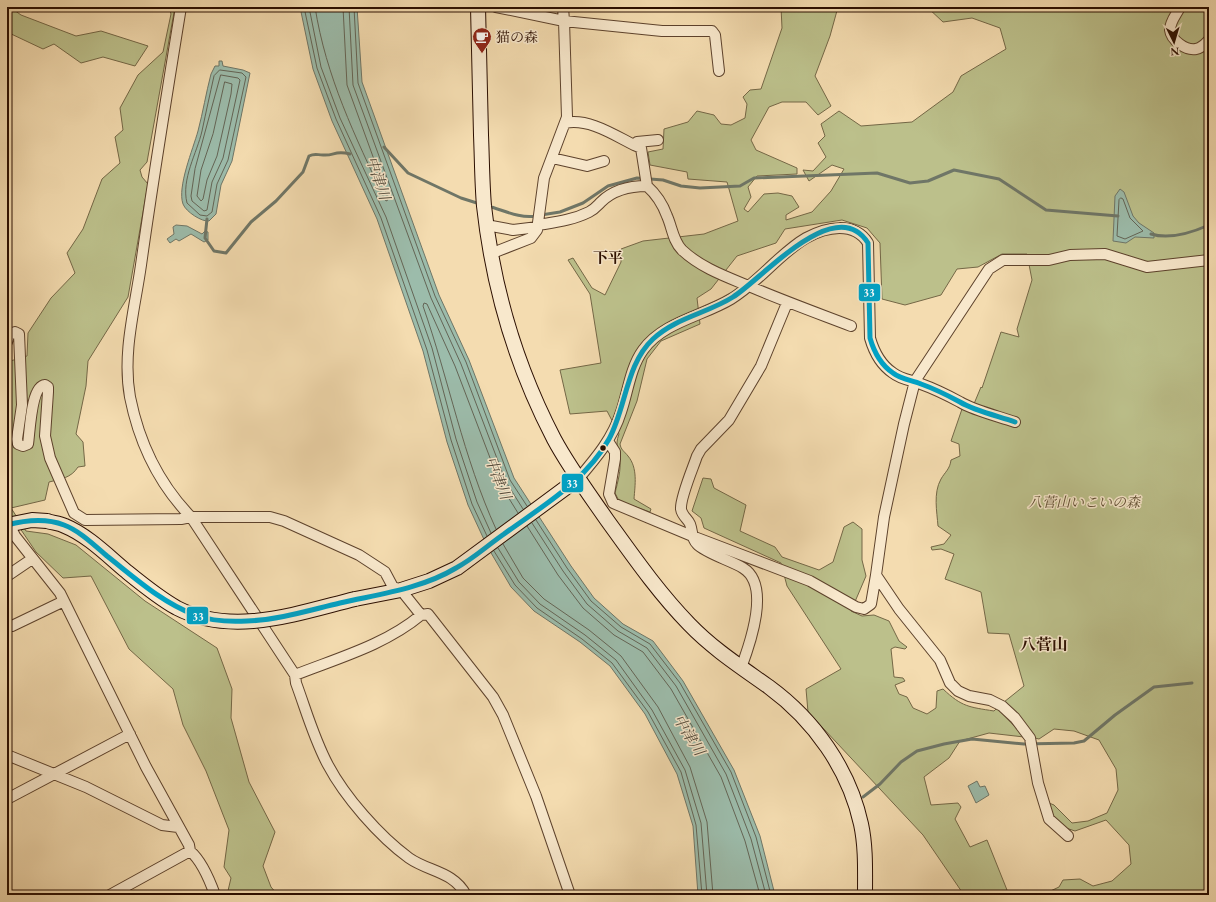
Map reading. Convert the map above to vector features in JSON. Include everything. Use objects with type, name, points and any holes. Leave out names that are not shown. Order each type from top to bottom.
[{"type":"street","points":[[181,7],[149,205],[129,342],[128,371],[135,417],[148,453],[164,483],[191,517],[295,675],[321,749],[332,770],[350,797],[371,823],[410,859],[459,883],[466,895]]},
{"type":"street","points":[[478,7],[486,225],[490,254],[511,341],[526,381],[574,482],[630,551],[667,600],[706,641],[790,704],[818,734],[837,762],[851,792],[861,824],[865,862],[865,895]]},
{"type":"street","points":[[496,7],[564,21],[662,31],[712,32],[715,35],[719,70]]},
{"type":"street","points":[[490,254],[531,238],[538,225],[544,178],[567,117],[564,7]]},
{"type":"street","points":[[1180,7],[1171,22],[1170,28],[1172,36],[1178,43],[1190,49],[1199,48],[1209,40]]},
{"type":"street","points":[[565,123],[573,122],[592,125],[641,148],[646,180],[667,216],[680,249],[712,270],[787,302],[851,326]]},
{"type":"street","points":[[634,145],[636,142],[658,140]]},
{"type":"street","points":[[552,158],[586,166],[604,162]]},
{"type":"street","points":[[486,225],[513,230],[576,218],[597,207],[601,202],[617,191],[646,180]]},
{"type":"street","points":[[215,895],[208,878],[190,851],[189,846],[130,734],[60,593],[32,558],[8,523],[32,520],[47,521],[65,526],[84,537],[150,591],[178,608],[198,616],[220,621],[246,622],[269,619],[400,590],[429,581],[457,568],[574,482],[608,441],[621,412],[624,398],[635,366],[643,350],[654,337],[674,325],[730,299],[750,286],[806,239],[833,228],[844,228],[857,232],[868,243],[869,323],[874,351],[883,365],[903,379],[915,381],[952,396],[960,403],[1015,422]]},
{"type":"street","points":[[608,441],[614,452],[615,459],[609,494],[613,503],[692,536],[810,581],[856,607],[864,608],[871,604],[884,517],[915,381],[989,269],[1003,260],[1049,260],[1070,255],[1105,254],[1147,267],[1209,260]]},
{"type":"street","points":[[741,668],[752,636],[757,598],[754,580],[744,569],[697,545],[692,536],[690,524],[682,514],[681,505],[697,456],[701,449],[729,420],[761,366],[787,302]]},
{"type":"street","points":[[7,342],[9,335],[15,332],[19,334],[22,405],[17,439],[18,444],[23,446],[28,444],[32,411],[37,388],[45,385],[48,387],[45,436],[50,458],[74,513],[79,518],[85,520],[103,520],[181,519],[191,517],[270,517],[284,521],[359,555],[385,572],[393,587],[400,590],[421,615]]},
{"type":"street","points":[[7,576],[32,558]]},
{"type":"street","points":[[876,575],[899,609],[940,660],[950,683],[958,691],[969,696],[990,700],[1002,706],[1015,718],[1030,738],[1038,783],[1049,819],[1068,836]]},
{"type":"street","points":[[18,626],[64,601]]},
{"type":"street","points":[[295,675],[381,641],[411,624],[421,615],[428,614],[493,697],[503,715],[536,796],[570,895]]},
{"type":"street","points":[[7,799],[130,734]]},
{"type":"street","points":[[7,755],[54,773],[126,805],[162,825],[178,827]]},
{"type":"street","points":[[110,895],[190,851]]},
{"type":"green space","points":[[7,7],[10,7],[21,15],[76,36],[101,31],[148,46],[135,66],[103,57],[81,63],[54,44],[43,49],[7,32]]},
{"type":"green space","points":[[169,7],[175,7],[147,162],[140,170],[142,177],[148,184],[128,297],[88,361],[86,386],[76,434],[83,442],[85,466],[78,467],[72,474],[65,478],[49,482],[45,500],[11,508],[26,531],[48,534],[76,545],[145,601],[217,648],[232,689],[231,718],[249,782],[275,832],[263,866],[271,887],[278,895],[227,895],[231,878],[224,867],[229,830],[206,771],[183,725],[173,689],[129,649],[91,576],[63,578],[36,552],[7,509],[7,362],[27,356],[28,333],[51,298],[75,273],[67,253],[83,229],[102,179],[120,163],[115,137],[123,130],[120,108],[138,75],[163,52],[171,14]]},
{"type":"green space","name":"八菅山いこいの森","points":[[781,7],[838,7],[830,36],[815,76],[831,106],[818,115],[806,102],[782,102],[769,107],[751,140],[756,150],[797,168],[797,174],[757,176],[748,187],[751,197],[744,209],[748,212],[764,194],[778,193],[792,196],[799,207],[786,215],[786,220],[812,212],[831,191],[844,169],[832,165],[809,181],[803,170],[813,171],[826,157],[818,143],[825,136],[821,124],[839,111],[861,126],[912,122],[953,92],[961,76],[1006,49],[1000,28],[972,18],[943,22],[927,7],[1209,7],[1209,895],[1042,895],[1059,887],[1063,880],[1080,879],[1093,886],[1112,881],[1131,864],[1129,845],[1106,820],[1075,831],[1066,828],[1053,817],[1049,803],[1054,805],[1072,823],[1088,821],[1107,813],[1118,790],[1116,769],[1099,740],[1074,731],[1054,729],[1039,739],[1035,738],[1029,728],[1021,733],[1024,737],[989,733],[960,741],[949,758],[924,777],[931,805],[958,803],[961,807],[955,819],[970,847],[987,840],[1009,895],[964,895],[923,835],[808,712],[806,689],[841,669],[787,586],[781,563],[704,528],[701,518],[692,511],[703,478],[711,479],[714,488],[746,505],[740,531],[775,547],[782,557],[819,570],[833,562],[844,527],[853,522],[862,529],[862,560],[866,576],[851,611],[862,616],[874,615],[889,621],[899,641],[907,647],[905,649],[895,647],[891,649],[894,677],[903,678],[905,681],[895,685],[899,694],[907,697],[913,708],[927,714],[936,708],[937,691],[943,689],[955,699],[966,705],[994,711],[997,708],[1016,728],[1004,702],[1024,686],[1009,634],[988,633],[981,592],[945,579],[954,554],[941,549],[932,550],[931,547],[944,544],[951,535],[938,526],[936,496],[941,479],[951,460],[960,456],[959,444],[951,441],[962,409],[971,411],[981,387],[982,388],[1001,332],[1019,337],[1017,329],[1032,280],[1027,254],[1002,254],[978,267],[957,269],[941,295],[905,305],[882,299],[880,243],[867,228],[842,220],[785,229],[776,243],[737,256],[711,289],[697,298],[700,324],[661,341],[647,359],[637,401],[620,444],[631,461],[635,471],[634,499],[651,509],[650,512],[622,502],[618,499],[615,493],[620,467],[620,454],[617,445],[619,434],[607,411],[570,414],[560,370],[601,363],[590,294],[568,260],[573,258],[592,288],[605,295],[621,262],[621,249],[643,241],[704,234],[738,221],[727,182],[688,179],[687,172],[650,165],[648,152],[663,149],[664,129],[688,122],[697,111],[714,115],[721,124],[731,125],[745,118],[747,104],[743,97],[750,90],[761,89],[782,28]]},
{"type":"water","name":"中津川","points":[[300,7],[357,7],[362,82],[439,295],[469,360],[514,478],[571,566],[594,598],[623,624],[653,641],[683,681],[734,770],[760,836],[775,895],[698,895],[693,826],[677,774],[645,714],[610,666],[580,642],[534,611],[511,587],[487,546],[468,505],[447,442],[423,351],[377,219],[332,121],[313,69]]},
{"type":"water","points":[[219,61],[222,61],[223,66],[250,73],[232,161],[221,185],[216,214],[209,221],[206,221],[194,216],[187,210],[183,204],[182,188],[186,168],[198,131],[211,74],[215,66],[219,66]]},
{"type":"water","points":[[1120,189],[1124,192],[1133,216],[1139,223],[1154,233],[1154,238],[1135,237],[1126,243],[1113,241],[1115,196]]},
{"type":"water","points":[[176,225],[187,226],[202,234],[205,231],[208,232],[208,240],[204,242],[191,234],[179,241],[176,239],[170,243],[167,239],[174,234],[173,227]]},
{"type":"water","points":[[977,781],[980,787],[985,786],[989,795],[976,803],[968,786]]},
{"type":"waterway","points":[[384,147],[408,173],[461,198],[480,204]]},
{"type":"waterway","points":[[207,219],[205,238],[214,251],[226,253],[251,222],[276,201],[303,172],[309,156],[314,154],[350,154]]},
{"type":"waterway","points":[[541,215],[560,212],[583,203],[608,186],[637,178],[663,180],[681,186],[700,188],[740,186],[754,178],[877,173],[910,183],[928,181],[954,170],[999,179],[1046,210],[1118,216]]},
{"type":"waterway","points":[[488,206],[518,215],[530,217],[536,216]]},
{"type":"waterway","points":[[1151,234],[1158,236],[1180,235],[1209,225]]},
{"type":"waterway","points":[[863,797],[880,784],[901,762],[917,751],[972,739],[1024,744],[1074,743],[1084,741],[1115,715],[1154,687],[1192,683]]},
{"type":"transit line","name":"33","points":[[7,525],[29,521],[50,521],[64,525],[87,539],[128,573],[171,603],[195,615],[214,620],[247,621],[282,617],[400,590],[429,581],[456,568],[474,556],[562,492],[588,468],[609,439],[615,427],[627,387],[637,361],[644,349],[653,339],[671,326],[733,297],[799,244],[819,233],[837,227],[854,230],[868,243],[870,338],[876,353],[885,366],[900,377],[931,388],[973,408],[1015,422]]},
{"type":"place","name":"猫の森","points":[[482,54]]},
{"type":"district","name":"下平","points":[[608,258]]},
{"type":"district","name":"八菅山","points":[[1044,644]]}]
